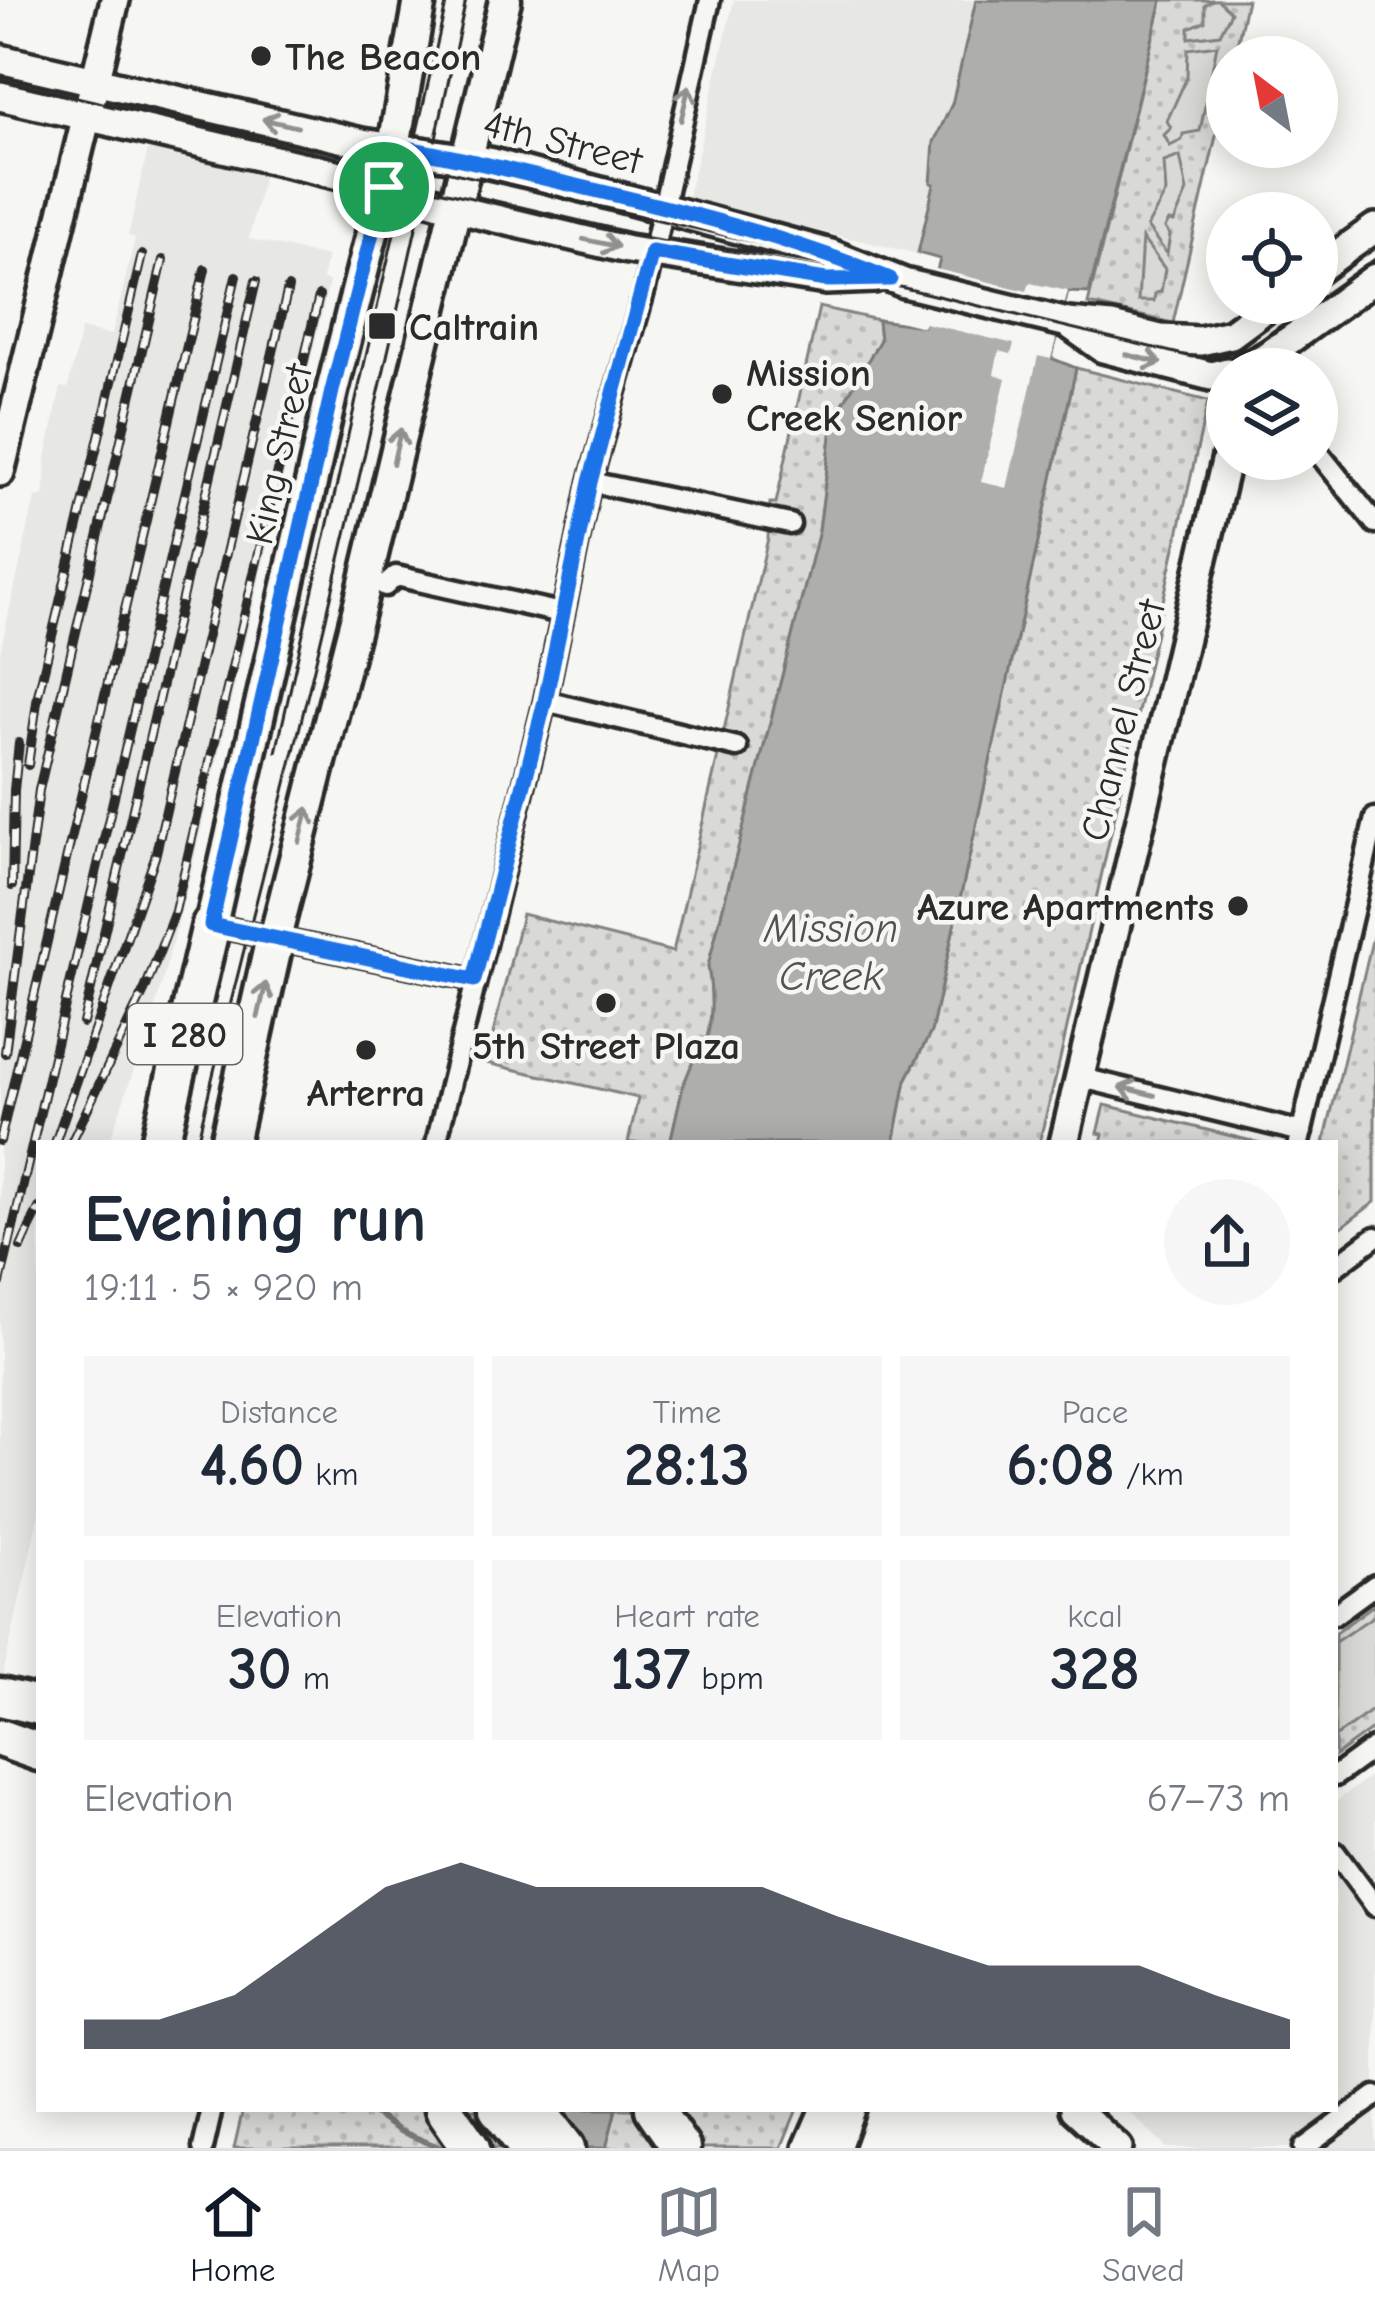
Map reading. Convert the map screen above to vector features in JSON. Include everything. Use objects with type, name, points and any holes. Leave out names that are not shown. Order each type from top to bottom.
[{"type":"highway","name":"I 280","points":[[161,1140],[211,925]]},
{"type":"highway","name":"I 280","points":[[230,1140],[275,938]]},
{"type":"highway","points":[[0,1697],[36,1705]]},
{"type":"highway","points":[[0,1738],[36,1751]]},
{"type":"highway","points":[[446,2112],[471,2148]]},
{"type":"highway","points":[[500,2112],[528,2148]]},
{"type":"highway","points":[[538,2112],[566,2148]]},
{"type":"highway","points":[[656,2112],[681,2148]]},
{"type":"main road","points":[[0,472],[115,0]]},
{"type":"main road","name":"King Street","points":[[211,925],[327,412],[394,146],[421,0]]},
{"type":"main road","points":[[275,938],[505,0]]},
{"type":"main road","name":"4th Street","points":[[0,58],[362,142],[468,157],[831,254],[897,281],[1064,322],[1178,341],[1231,334]]},
{"type":"main road","name":"4th Street","points":[[0,96],[652,252],[826,280],[897,281]]},
{"type":"main road","points":[[1338,255],[1375,228]]},
{"type":"main road","points":[[1278,348],[1375,278]]},
{"type":"main road","name":"4th Street","points":[[1064,322],[1103,348],[1206,375]]},
{"type":"main road","points":[[1236,348],[1231,334],[1245,324]]},
{"type":"main road","name":"Channel Street","points":[[1065,1140],[1221,480]]},
{"type":"main road","points":[[808,2148],[824,2112]]},
{"type":"main road","points":[[836,2148],[849,2112]]},
{"type":"main road","points":[[1074,2112],[1118,2148]]},
{"type":"street","points":[[437,1140],[545,701],[590,482],[652,252],[710,0]]},
{"type":"street","points":[[1338,477],[1375,523]]},
{"type":"street","points":[[590,482],[790,524]]},
{"type":"street","points":[[385,586],[396,576],[561,613]]},
{"type":"street","points":[[545,701],[736,747]]},
{"type":"street","points":[[1078,1077],[1301,1137],[1375,818]]},
{"type":"street","points":[[211,925],[474,980]]},
{"type":"street","points":[[1338,1265],[1375,1237]]},
{"type":"street","points":[[1338,1612],[1375,1585]]},
{"type":"street","points":[[1338,1774],[1375,1747]]},
{"type":"street","points":[[1338,1856],[1375,1906]]},
{"type":"street","points":[[1304,2148],[1375,2096]]},
{"type":"street","points":[[203,2148],[211,2112]]},
{"type":"shaded area","points":[[734,0],[976,0],[952,105],[934,142],[934,183],[918,254],[687,200]]},
{"type":"shaded area","points":[[1162,0],[1247,0],[1239,36],[1206,36],[1209,168],[1173,323],[1088,304]]},
{"type":"shaded area","points":[[1213,0],[1231,12],[1220,34],[1189,38],[1189,28],[1205,21],[1205,5]]},
{"type":"shaded area","points":[[1206,47],[1206,101],[1200,131],[1183,134],[1182,140],[1170,146],[1164,135],[1171,128],[1167,121],[1187,77],[1188,49]]},
{"type":"shaded area","points":[[148,149],[263,176],[249,239],[327,257],[322,279],[329,282],[189,881],[157,1001],[110,1140],[36,1140],[36,1527],[0,1687],[0,652],[35,498],[44,496],[46,458],[61,387],[68,388],[81,329],[112,335],[135,238],[128,236]]},
{"type":"shaded area","points":[[1180,156],[1187,191],[1174,222],[1169,221],[1165,228],[1170,235],[1167,254],[1147,227],[1166,193],[1164,162]]},
{"type":"shaded area","points":[[1142,238],[1165,269],[1161,292],[1155,293],[1154,301],[1138,301]]},
{"type":"shaded area","points":[[819,307],[878,320],[880,340],[833,421],[819,531],[708,966],[711,1010],[703,1053],[697,1052],[683,1086],[671,1140],[629,1140],[638,1098],[486,1063],[522,914],[673,952],[768,538],[770,503],[776,503]]},
{"type":"shaded area","points":[[1076,368],[1206,400],[1040,1140],[895,1140],[906,1080],[931,1032]]},
{"type":"shaded area","points":[[1375,928],[1375,1202],[1338,1230],[1338,1140],[1325,1140]]},
{"type":"shaded area","points":[[1105,1105],[1248,1140],[1102,1140],[1103,1134],[1098,1133]]},
{"type":"shaded area","points":[[1375,1604],[1375,1727],[1338,1754],[1338,1631]]},
{"type":"shaded area","points":[[1375,1615],[1375,1708],[1338,1735],[1338,1640]]},
{"type":"shaded area","points":[[1375,1773],[1375,2148],[1167,2148],[1129,2112],[1338,2112],[1338,1800]]},
{"type":"shaded area","points":[[242,2112],[455,2112],[448,2148],[234,2148]]},
{"type":"shaded area","points":[[615,2112],[796,2112],[781,2148],[606,2148]]},
{"type":"water","name":"Mission Creek","points":[[976,0],[1162,0],[1089,293],[1068,292],[1051,358],[1076,368],[931,1032],[906,1080],[895,1140],[671,1140],[683,1086],[706,1041],[711,1009],[708,966],[819,531],[833,421],[880,340],[878,320],[923,326],[940,259],[918,253],[934,184],[934,142],[952,104]]},
{"type":"water","points":[[455,2112],[615,2112],[606,2148],[448,2148]]},
{"type":"pier","points":[[932,268],[1027,291],[1030,283],[1068,291],[1051,359],[1038,356],[1007,488],[981,482],[1006,378],[994,374],[999,351],[1011,354],[1014,344],[895,320],[896,314],[919,320]]},
{"type":"waterway","points":[[372,2112],[400,2131],[441,2148]]},
{"type":"tram line","points":[[276,752],[447,0]]},
{"type":"tram line","points":[[198,1140],[337,573],[466,0]]},
{"type":"tram line","points":[[0,79],[345,160],[426,187],[631,236],[825,269],[1192,357],[1243,348],[1286,324]]},
{"type":"tram line","points":[[363,152],[772,246]]},
{"type":"tram line","points":[[1338,286],[1375,259]]},
{"type":"railway","points":[[28,765],[38,695],[142,255]]},
{"type":"railway","points":[[5,1053],[39,790],[163,260]]},
{"type":"railway","points":[[0,1141],[205,269]]},
{"type":"railway","points":[[0,1283],[236,276]]},
{"type":"railway","points":[[83,1023],[256,281]]},
{"type":"railway","points":[[56,1140],[155,857],[288,288]]},
{"type":"railway","points":[[72,1140],[145,989],[175,911],[319,296]]},
{"type":"railway","points":[[12,886],[19,743]]},
{"type":"railway","points":[[21,1247],[36,1214]]},
{"type":"place","name":"The Beacon","points":[[261,56]]},
{"type":"place","name":"Caltrain","points":[[382,326]]},
{"type":"place","name":"Mission Creek Senior","points":[[722,394]]},
{"type":"place","name":"Azure Apartments","points":[[1238,906]]},
{"type":"place","name":"5th Street Plaza","points":[[606,1003]]},
{"type":"place","name":"Arterra","points":[[366,1050]]},
{"type":"route","points":[[394,146],[468,157],[831,254],[890,279],[826,280],[652,252],[590,482],[545,701],[474,980],[211,925],[332,391],[384,187],[394,146]]}]
